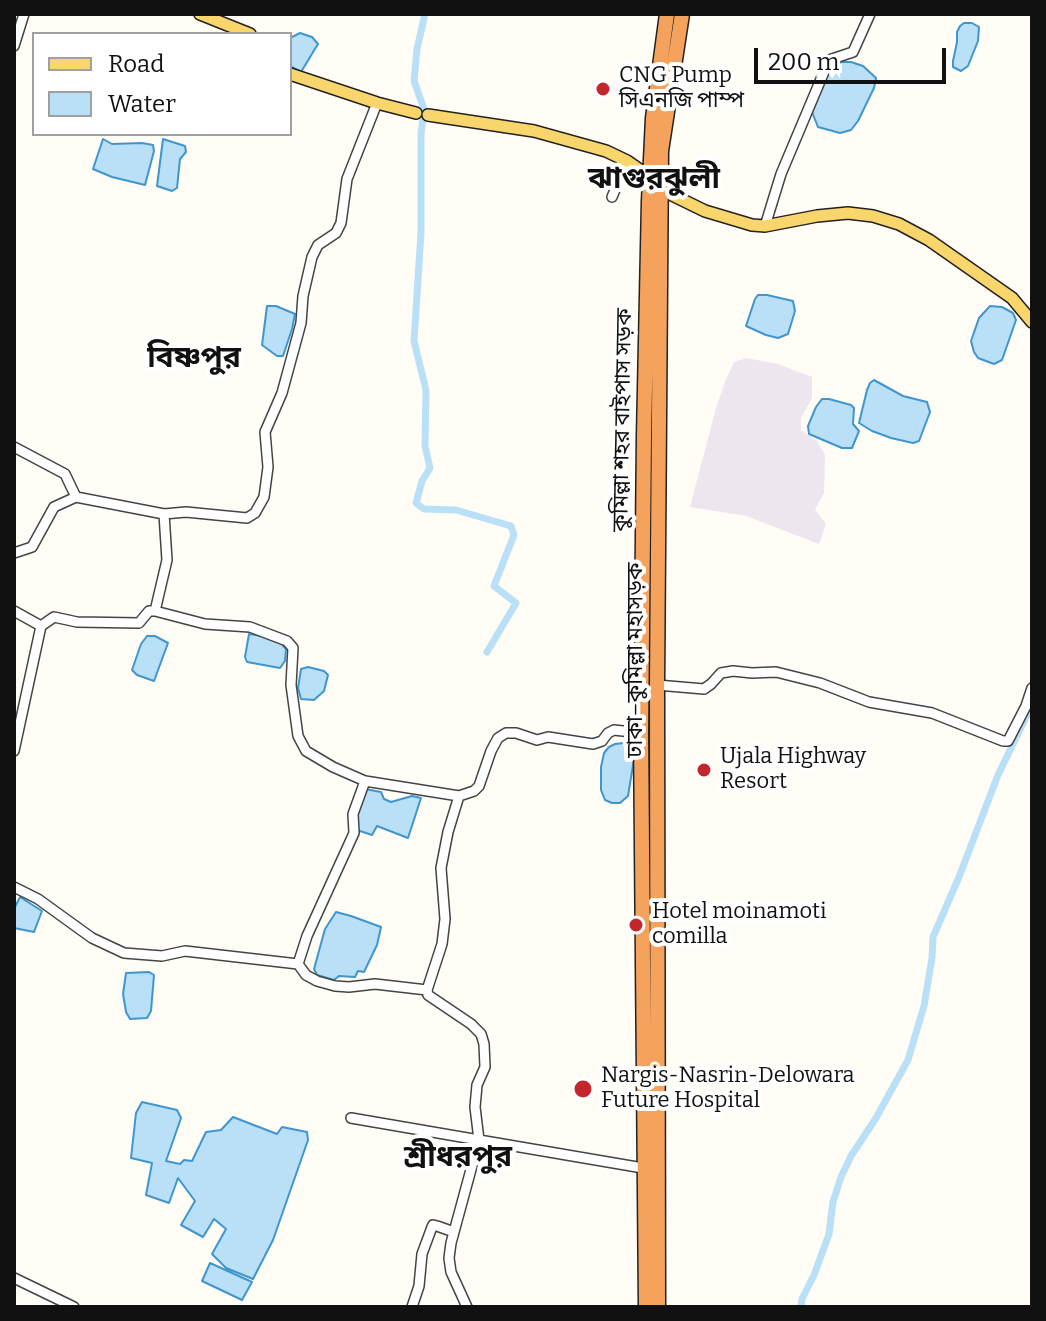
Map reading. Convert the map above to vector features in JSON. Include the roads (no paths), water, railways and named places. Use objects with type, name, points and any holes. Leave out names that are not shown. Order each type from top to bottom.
[{"type":"highway","name":"কুমিল্লা শহর বাইপাস সড়ক","points":[[646,1307],[641,733],[644,435],[650,177],[656,85],[667,14]]},
{"type":"highway","name":"ঢাকা–কুমিল্লা মহাসড়ক","points":[[658,1307],[657,685],[661,151],[682,14]]},
{"type":"main road","points":[[200,14],[245,32]]},
{"type":"main road","points":[[292,75],[377,103],[422,114],[545,133],[606,151],[650,177],[662,190],[705,211],[752,225],[765,226],[848,213],[899,224],[929,240],[1012,298],[1032,322]]},
{"type":"street","points":[[14,46],[24,14]]},
{"type":"street","points":[[765,226],[781,174],[829,60],[853,52],[870,14]]},
{"type":"street","points":[[14,553],[32,547],[54,507],[76,497],[164,514],[186,512],[247,518],[255,513],[264,497],[268,467],[265,432],[282,393],[301,323],[303,296],[312,257],[318,245],[336,233],[341,223],[347,179],[377,103]]},
{"type":"street","points":[[612,197],[627,161]]},
{"type":"street","points":[[14,447],[65,474],[76,497]]},
{"type":"street","points":[[155,611],[167,560],[164,514]]},
{"type":"street","points":[[14,611],[41,626]]},
{"type":"street","points":[[14,751],[41,626],[54,617],[77,622],[139,623],[149,611],[205,624],[250,627],[287,641],[293,648],[291,685],[298,736],[306,751],[365,781],[459,796],[479,786],[491,751],[498,738],[506,733],[537,740],[548,737],[593,744],[602,741],[614,730],[641,733]]},
{"type":"street","points":[[657,685],[704,689],[721,673],[776,672],[820,683],[869,702],[932,713],[1003,741],[1008,741],[1032,688]]},
{"type":"street","points":[[298,964],[307,936],[354,833],[353,814],[365,781]]},
{"type":"street","points":[[459,796],[441,868],[445,919],[442,944],[427,990],[428,995],[471,1024],[481,1034],[484,1044],[485,1067],[477,1085],[475,1107],[479,1140],[449,1258],[451,1272],[467,1307]]},
{"type":"street","points":[[14,887],[38,899],[92,938],[124,953],[162,956],[185,951],[298,964],[306,975],[335,986],[375,984],[427,990]]},
{"type":"street","points":[[351,1118],[643,1168]]},
{"type":"street","points":[[412,1307],[419,1286],[422,1254],[433,1225],[454,1232]]},
{"type":"street","points":[[14,1278],[74,1307]]},
{"type":"water","points":[[964,23],[979,27],[978,41],[968,66],[961,71],[953,67],[953,61],[957,32]]},
{"type":"water","points":[[300,33],[312,37],[318,44],[301,72],[292,67],[292,37]]},
{"type":"water","points":[[841,62],[863,66],[876,78],[858,121],[851,130],[840,133],[818,127],[812,112],[829,69]]},
{"type":"water","points":[[103,139],[112,144],[153,145],[145,185],[93,169]]},
{"type":"water","points":[[163,139],[185,146],[186,152],[180,159],[177,188],[172,191],[157,186]]},
{"type":"water","points":[[758,295],[793,301],[795,311],[788,334],[778,338],[746,326]]},
{"type":"water","points":[[267,306],[276,306],[295,314],[283,356],[277,356],[262,345]]},
{"type":"water","points":[[990,306],[1002,307],[1013,313],[1016,320],[1002,360],[994,364],[978,358],[971,341],[979,318]]},
{"type":"water","points":[[874,380],[903,396],[927,402],[930,412],[919,441],[913,443],[891,438],[859,423],[867,390]]},
{"type":"water","points":[[822,399],[854,408],[853,424],[859,431],[852,448],[842,448],[809,434],[808,426]]},
{"type":"water","points":[[249,634],[280,642],[286,649],[285,661],[280,668],[247,662]]},
{"type":"water","points":[[147,636],[155,636],[168,643],[154,681],[132,670]]},
{"type":"water","points":[[308,667],[328,675],[324,691],[314,700],[301,699],[298,688],[301,669]]},
{"type":"water","points":[[624,743],[631,748],[634,759],[628,796],[620,803],[612,803],[605,800],[601,790],[601,767],[604,753],[609,747]]},
{"type":"water","points":[[365,789],[381,792],[384,799],[391,802],[412,796],[421,798],[408,838],[377,826],[372,835],[357,830],[357,808]]},
{"type":"water","points":[[20,897],[42,911],[34,932],[14,928],[14,909]]},
{"type":"water","points":[[336,912],[381,927],[377,945],[364,972],[358,971],[355,977],[339,976],[334,980],[317,975],[314,969],[325,929]]},
{"type":"water","points":[[149,972],[154,975],[151,1011],[147,1018],[130,1019],[123,994],[126,973]]},
{"type":"water","points":[[142,1102],[177,1110],[181,1118],[166,1161],[180,1164],[184,1160],[192,1161],[206,1132],[221,1130],[233,1117],[277,1134],[282,1127],[307,1132],[308,1140],[273,1240],[253,1279],[226,1268],[212,1254],[226,1229],[214,1219],[203,1237],[181,1225],[195,1201],[178,1178],[169,1203],[146,1195],[152,1163],[131,1158],[136,1113]]},
{"type":"water","points":[[210,1263],[252,1282],[242,1300],[202,1281]]},
{"type":"waterway","points":[[425,14],[414,81],[424,109],[414,341],[426,390],[425,446],[430,468],[422,481],[416,503],[424,509],[456,510],[511,526],[514,535],[494,586],[516,603],[487,652]]},
{"type":"waterway","points":[[801,1307],[829,1234],[833,1202],[841,1177],[908,1060],[924,1006],[933,937],[998,775],[1032,705]]},
{"type":"place","name":"CNG Pump সিএনজি পাম্প","points":[[603,89]]},
{"type":"place","name":"Ujala Highway Resort","points":[[704,770]]},
{"type":"place","name":"Hotel moinamoti comilla","points":[[636,925]]},
{"type":"place","name":"Nargis-Nasrin-Delowara Future Hospital","points":[[583,1089]]},
{"type":"district","name":"ঝাগুরঝুলী","points":[[654,180]]},
{"type":"district","name":"বিষ্ণপুর","points":[[194,359]]},
{"type":"district","name":"শ্রীধরপুর","points":[[458,1158]]}]
